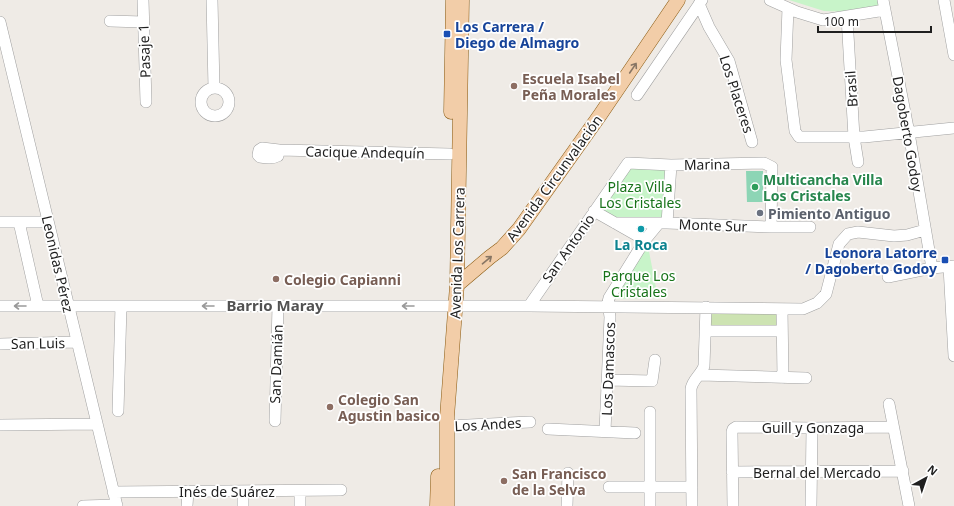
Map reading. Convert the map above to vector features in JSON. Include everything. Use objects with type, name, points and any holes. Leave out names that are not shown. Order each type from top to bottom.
[{"type":"main road","name":"Avenida Los Carrera","points":[[447,506],[447,426],[451,306],[450,154],[452,0]]},
{"type":"main road","name":"Avenida Los Carrera","points":[[437,506],[439,430],[451,306],[458,285],[462,0]]},
{"type":"main road","name":"Avenida Circunvalación","points":[[458,285],[502,248],[519,229],[600,115],[678,0]]},
{"type":"street","name":"Pasaje 1","points":[[143,0],[146,102]]},
{"type":"street","points":[[212,0],[214,88]]},
{"type":"street","points":[[770,0],[823,20],[847,16],[884,5]]},
{"type":"street","points":[[944,0],[954,55]]},
{"type":"street","points":[[637,95],[700,2]]},
{"type":"street","name":"Los Placeres","points":[[700,2],[709,27],[729,61],[752,142]]},
{"type":"street","name":"Dagoberto Godoy","points":[[884,5],[909,133],[932,268]]},
{"type":"street","points":[[788,8],[786,60],[795,131],[799,137],[854,137],[954,128]]},
{"type":"street","name":"Brasil","points":[[847,16],[854,137],[858,162]]},
{"type":"street","points":[[110,21],[143,22]]},
{"type":"street","name":"Leonidas Pérez","points":[[0,22],[117,506]]},
{"type":"street","name":"Cacique Andequín","points":[[280,150],[450,154]]},
{"type":"street","name":"San Antonio","points":[[529,306],[628,162],[641,163]]},
{"type":"street","name":"Marina","points":[[641,163],[671,165],[764,163],[772,167],[771,227]]},
{"type":"street","points":[[663,223],[671,165]]},
{"type":"street","points":[[594,211],[645,240]]},
{"type":"street","points":[[0,222],[48,222]]},
{"type":"street","points":[[18,222],[38,306]]},
{"type":"street","name":"Monte Sur","points":[[615,223],[810,227]]},
{"type":"street","name":"Los Damascos","points":[[605,431],[610,317],[609,298],[645,240],[663,223]]},
{"type":"street","points":[[0,306],[529,306],[803,309],[817,303],[826,294],[840,244],[848,234],[858,232],[894,236],[925,230]]},
{"type":"street","points":[[888,277],[932,268],[952,266],[954,356]]},
{"type":"street","points":[[118,411],[120,306]]},
{"type":"street","name":"San Damián","points":[[275,421],[278,306]]},
{"type":"street","points":[[692,506],[691,389],[692,384],[700,375],[704,366],[706,307]]},
{"type":"street","points":[[782,309],[783,378]]},
{"type":"street","points":[[705,331],[782,331]]},
{"type":"street","name":"San Luis","points":[[0,344],[77,342]]},
{"type":"street","points":[[608,380],[652,381],[655,360]]},
{"type":"street","points":[[700,375],[806,378]]},
{"type":"street","points":[[889,404],[909,506]]},
{"type":"street","points":[[650,412],[650,506]]},
{"type":"street","name":"Los Andes","points":[[447,426],[530,422]]},
{"type":"street","points":[[0,425],[97,424]]},
{"type":"street","name":"Guill y Gonzaga","points":[[732,472],[733,429],[736,427],[894,427]]},
{"type":"street","points":[[811,506],[812,428]]},
{"type":"street","name":"Los Damascos","points":[[548,429],[635,433]]},
{"type":"street","name":"Bernal del Mercado","points":[[732,472],[903,471]]},
{"type":"street","points":[[732,472],[733,506]]},
{"type":"street","points":[[567,506],[568,473]]},
{"type":"street","points":[[609,486],[692,487]]},
{"type":"street","name":"Inés de Suárez","points":[[113,492],[341,490]]},
{"type":"street","points":[[187,506],[188,491]]},
{"type":"street","points":[[243,491],[243,506]]},
{"type":"street","points":[[300,491],[300,506]]},
{"type":"street","points":[[83,506],[117,506]]},
{"type":"green space","points":[[789,0],[881,0],[882,7],[850,12],[824,11]]},
{"type":"green space","name":"Plaza Villa Los Cristales","points":[[630,166],[667,167],[665,219],[615,222],[597,210]]},
{"type":"green space","name":"Multicancha Villa Los Cristales","points":[[746,171],[763,171],[763,202],[747,202]]},
{"type":"green space","name":"Parque Los Cristales","points":[[647,241],[658,298],[610,299]]},
{"type":"green space","points":[[778,310],[778,329],[711,330],[709,312]]},
{"type":"place","name":"Los Carrera / Diego de Almagro","points":[[447,34]]},
{"type":"place","name":"Escuela Isabel Peña Morales","points":[[514,86]]},
{"type":"place","name":"Multicancha Villa Los Cristales","points":[[755,187]]},
{"type":"place","name":"Pimiento Antiguo","points":[[760,213]]},
{"type":"place","name":"La Roca","points":[[641,229]]},
{"type":"place","name":"Leonora Latorre / Dagoberto Godoy","points":[[945,260]]},
{"type":"place","name":"Colegio Capianni","points":[[276,279]]},
{"type":"place","name":"Colegio San Agustin basico","points":[[330,407]]},
{"type":"place","name":"San Francisco de la Selva","points":[[504,481]]},
{"type":"district","name":"Barrio Maray","points":[[275,305]]}]
